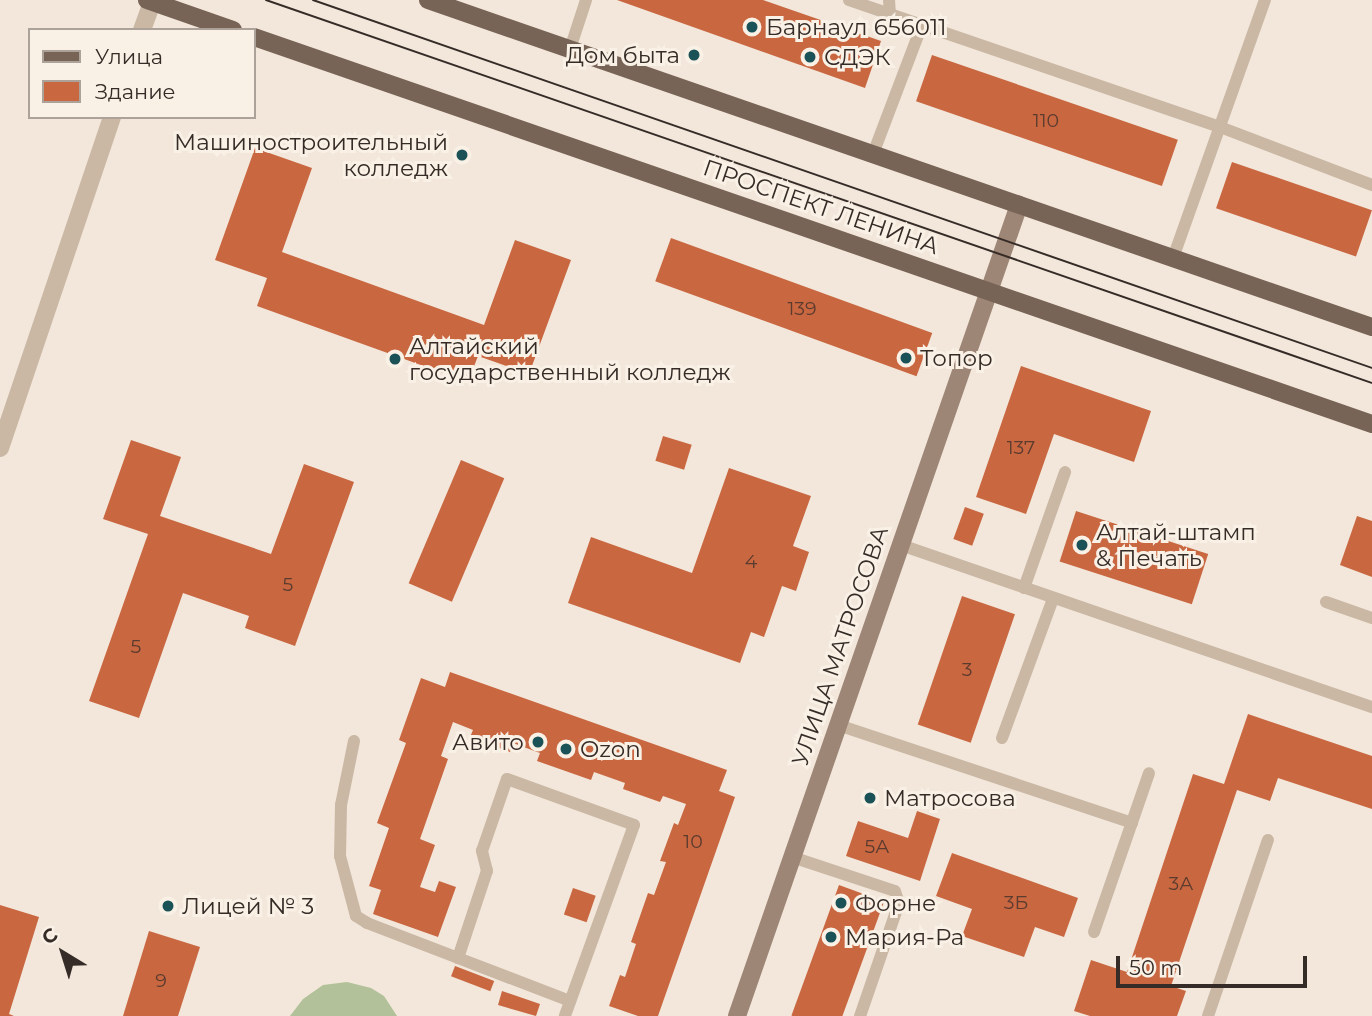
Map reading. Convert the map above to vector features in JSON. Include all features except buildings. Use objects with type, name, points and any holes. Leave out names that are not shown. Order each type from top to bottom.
[{"type":"main road","points":[[428,0],[1372,327]]},
{"type":"main road","points":[[150,1],[227,28]]},
{"type":"main road","name":"ПРОСПЕКТ ЛЕНИНА","points":[[256,38],[1372,424]]},
{"type":"street","points":[[143,28],[150,1]]},
{"type":"street","points":[[0,448],[112,119]]},
{"type":"street","name":"УЛИЦА МАТРОСОВА","points":[[737,1016],[1019,205]]},
{"type":"lane","points":[[570,49],[586,0]]},
{"type":"lane","points":[[849,0],[1220,128],[1372,185]]},
{"type":"lane","points":[[889,0],[890,14]]},
{"type":"lane","points":[[1173,258],[1265,0]]},
{"type":"lane","points":[[873,154],[922,25]]},
{"type":"lane","points":[[1024,588],[1065,472]]},
{"type":"lane","points":[[901,545],[1372,706]]},
{"type":"lane","points":[[1002,738],[1053,599]]},
{"type":"lane","points":[[1325,602],[1372,618]]},
{"type":"lane","points":[[838,725],[1132,823]]},
{"type":"lane","points":[[354,741],[341,805],[340,856],[353,909],[367,923],[570,1001]]},
{"type":"lane","points":[[1094,932],[1149,773]]},
{"type":"lane","points":[[458,958],[487,871],[482,851],[507,779],[634,825],[565,1016]]},
{"type":"lane","points":[[1208,1016],[1268,840]]},
{"type":"lane","points":[[792,857],[895,891],[899,903],[859,1016]]},
{"type":"green space","points":[[347,982],[371,988],[384,996],[397,1016],[290,1016],[303,999],[323,985]]},
{"type":"tram line","points":[[266,0],[1372,383]]},
{"type":"tram line","points":[[313,0],[1372,368]]},
{"type":"place","name":"Барнаул 656011","points":[[752,27]]},
{"type":"place","name":"Дом быта","points":[[694,55]]},
{"type":"place","name":"СДЭК","points":[[810,57]]},
{"type":"place","name":"Машиностроительный колледж","points":[[462,155]]},
{"type":"place","name":"Топор","points":[[906,358]]},
{"type":"place","name":"Алтайский государственный колледж","points":[[395,359]]},
{"type":"place","name":"Алтай-штамп & Печать","points":[[1082,545]]},
{"type":"place","name":"Авито","points":[[538,742]]},
{"type":"place","name":"Ozon","points":[[566,749]]},
{"type":"place","name":"Матросова","points":[[870,798]]},
{"type":"place","name":"Форне","points":[[841,903]]},
{"type":"place","name":"Лицей № 3","points":[[168,906]]},
{"type":"place","name":"Мария-Ра","points":[[831,937]]}]
